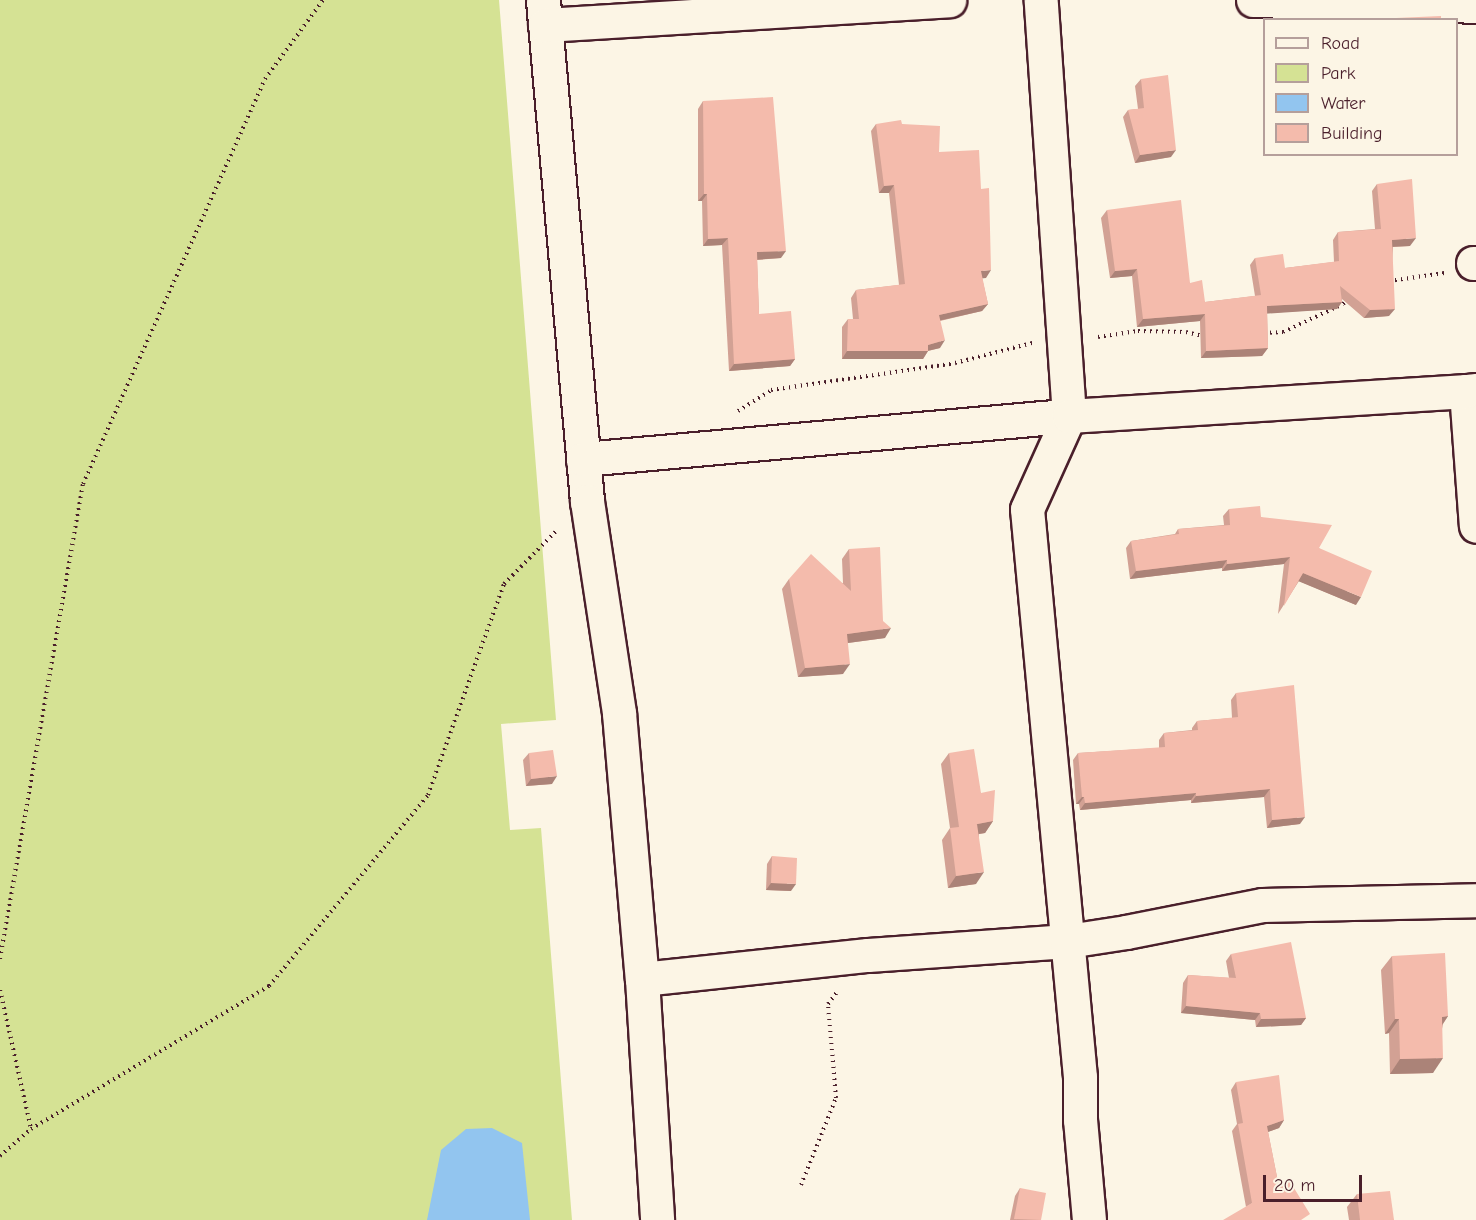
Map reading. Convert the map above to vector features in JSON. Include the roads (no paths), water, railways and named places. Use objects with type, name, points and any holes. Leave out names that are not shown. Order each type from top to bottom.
[{"type":"street","points":[[657,1220],[642,979],[619,713],[587,501],[544,13],[949,0]]},
{"type":"street","points":[[1041,0],[1069,416],[1027,508],[1080,1077],[1080,1120],[1089,1220]]},
{"type":"street","points":[[1254,0],[1476,6]]},
{"type":"street","points":[[583,459],[1069,416],[1471,391],[1476,526]]},
{"type":"street","points":[[642,979],[868,955],[1068,941],[1262,905],[1476,900]]},
{"type":"water","points":[[492,1128],[522,1143],[530,1220],[427,1220],[441,1150],[466,1129]]}]
